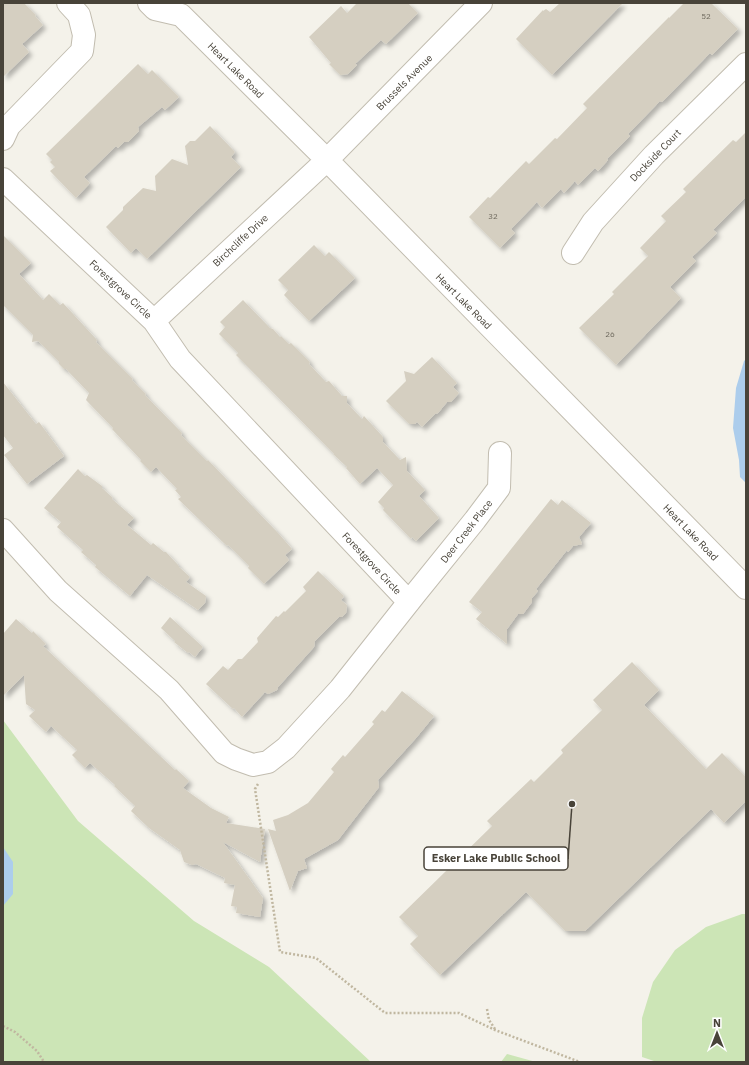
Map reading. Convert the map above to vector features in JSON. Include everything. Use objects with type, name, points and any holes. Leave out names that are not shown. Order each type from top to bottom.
[{"type":"street","points":[[3,139],[9,126],[82,51],[84,35],[79,15],[68,3]]},
{"type":"street","name":"Heart Lake Road","points":[[149,3],[155,9],[181,9],[746,588]]},
{"type":"street","name":"Brussels Avenue","points":[[327,160],[481,3]]},
{"type":"street","name":"Dockside Court","points":[[573,253],[593,222],[649,160],[746,64]]},
{"type":"street","name":"Birchcliffe Drive","points":[[154,320],[327,160]]},
{"type":"street","name":"Forestgrove Circle","points":[[3,179],[154,320],[180,359],[409,602],[340,689],[286,748],[268,762]]},
{"type":"street","name":"Deer Creek Place","points":[[409,602],[499,488],[500,453]]},
{"type":"street","points":[[3,530],[58,591],[169,690],[224,753],[253,765],[268,762]]},
{"type":"path","points":[[268,762],[256,790],[280,952],[316,958],[385,1013],[459,1013],[495,1030],[580,1062]]},
{"type":"path","points":[[487,1009],[495,1030]]},
{"type":"path","points":[[3,1026],[15,1032],[37,1052],[44,1062]]},
{"type":"green space","points":[[3,720],[78,821],[194,921],[269,967],[371,1062],[3,1062]]},
{"type":"green space","points":[[742,914],[746,914],[746,1062],[657,1062],[642,1057],[642,1018],[653,982],[675,950],[706,927]]},
{"type":"green space","points":[[507,1054],[536,1062],[501,1062]]},
{"type":"water","points":[[746,359],[746,483],[740,477],[739,460],[733,428],[736,388],[744,361]]},
{"type":"water","points":[[3,847],[13,862],[13,894],[3,906]]},
{"type":"building","points":[[3,3],[24,3],[36,15],[35,16],[43,25],[22,44],[29,52],[3,77]]},
{"type":"building","points":[[357,3],[408,3],[418,13],[386,44],[381,40],[355,64],[357,65],[348,74],[340,75],[329,64],[331,63],[309,37],[341,6],[347,13]]},
{"type":"building","points":[[560,3],[623,3],[552,75],[516,39],[543,10],[546,9],[550,12]]},
{"type":"building","points":[[684,3],[711,3],[738,29],[712,55],[710,53],[662,102],[660,101],[628,134],[630,136],[607,159],[608,160],[598,171],[595,168],[578,185],[575,181],[564,193],[561,189],[542,208],[537,202],[511,229],[515,233],[500,248],[469,217],[526,161],[529,164],[555,138],[557,139],[587,108],[583,104]]},
{"type":"building","points":[[138,64],[148,74],[152,70],[179,97],[165,110],[162,107],[138,127],[139,131],[128,142],[124,142],[118,148],[116,146],[84,177],[90,183],[76,198],[50,171],[55,167],[50,162],[52,160],[46,154]]},
{"type":"building","points":[[210,126],[235,152],[231,157],[241,167],[147,259],[136,248],[131,253],[106,227],[123,210],[123,207],[143,188],[156,191],[155,176],[172,159],[188,165],[185,146],[190,141],[195,141]]},
{"type":"building","points":[[746,132],[746,197],[713,230],[717,233],[692,257],[696,261],[670,287],[681,298],[616,365],[579,328],[614,294],[612,292],[648,256],[640,248],[666,221],[661,216],[686,192],[683,189],[733,140],[736,142]]},
{"type":"building","points":[[3,235],[31,263],[19,274],[43,300],[49,294],[60,305],[63,303],[97,340],[96,342],[133,379],[132,380],[146,394],[145,395],[182,433],[181,435],[207,461],[208,460],[292,549],[285,555],[289,560],[264,584],[228,545],[227,546],[178,499],[181,497],[175,490],[177,489],[156,467],[151,472],[140,461],[141,460],[112,429],[113,428],[86,400],[89,393],[38,341],[32,342],[33,335],[3,305]]},
{"type":"building","points":[[314,245],[325,256],[329,252],[355,278],[309,321],[284,295],[288,290],[278,280]]},
{"type":"building","points":[[243,300],[280,337],[281,336],[289,344],[291,343],[310,362],[309,364],[326,382],[329,381],[342,396],[347,396],[347,403],[362,419],[364,416],[383,437],[383,442],[400,460],[406,457],[407,471],[425,490],[419,496],[439,518],[416,541],[412,537],[411,539],[383,510],[384,508],[378,502],[393,485],[377,468],[360,484],[346,468],[347,467],[236,355],[238,353],[219,334],[225,327],[220,322]]},
{"type":"building","points":[[432,357],[457,383],[453,387],[459,393],[451,402],[447,402],[438,413],[435,414],[422,427],[417,422],[415,424],[409,424],[386,401],[406,381],[404,371],[414,374]]},
{"type":"building","points":[[3,382],[36,424],[39,422],[64,456],[27,484],[4,455],[13,448],[3,435]]},
{"type":"building","points":[[78,469],[85,476],[87,475],[102,486],[102,488],[113,498],[112,499],[134,518],[127,525],[151,545],[153,543],[166,552],[190,577],[186,582],[206,596],[205,603],[198,610],[147,575],[130,596],[95,567],[96,565],[81,552],[83,550],[57,527],[61,522],[44,508]]},
{"type":"building","points":[[551,499],[558,505],[562,500],[591,523],[579,537],[582,544],[573,546],[568,552],[567,550],[536,589],[538,591],[532,598],[532,602],[523,614],[518,614],[507,629],[507,644],[476,619],[482,612],[469,602]]},
{"type":"building","points":[[318,571],[344,596],[341,600],[347,605],[346,613],[342,617],[339,617],[315,641],[314,647],[277,690],[268,694],[265,692],[242,717],[234,708],[233,709],[206,684],[223,666],[228,670],[238,659],[242,659],[258,642],[257,638],[276,616],[278,617],[284,611],[285,612],[306,591],[303,587]]},
{"type":"building","points":[[170,617],[203,647],[195,657],[174,642],[175,641],[161,628]]},
{"type":"building","points":[[16,619],[32,633],[33,631],[46,644],[43,646],[175,770],[176,769],[189,781],[183,788],[211,808],[229,817],[226,823],[265,829],[260,862],[223,842],[263,898],[260,917],[236,913],[237,907],[231,906],[235,885],[224,883],[225,878],[196,864],[192,865],[184,862],[180,850],[149,828],[131,811],[135,806],[114,786],[115,785],[90,763],[85,768],[72,755],[77,750],[51,726],[46,732],[29,716],[35,710],[26,704],[24,675],[3,696],[3,634]]},
{"type":"building","points":[[632,662],[659,690],[644,705],[706,769],[722,753],[746,777],[746,801],[724,823],[711,809],[585,931],[565,931],[526,892],[440,975],[410,944],[418,936],[399,917],[492,826],[487,821],[531,779],[534,782],[563,753],[561,750],[602,710],[593,700]]},
{"type":"building","points":[[402,691],[434,716],[378,780],[379,787],[338,840],[304,859],[307,868],[298,871],[290,891],[268,829],[276,831],[273,820],[288,815],[308,803],[334,772],[331,769],[343,755],[345,757],[374,724],[372,722],[382,710],[385,712]]},
{"type":"place","name":"Esker Lake Public School","points":[[572,804]]}]
